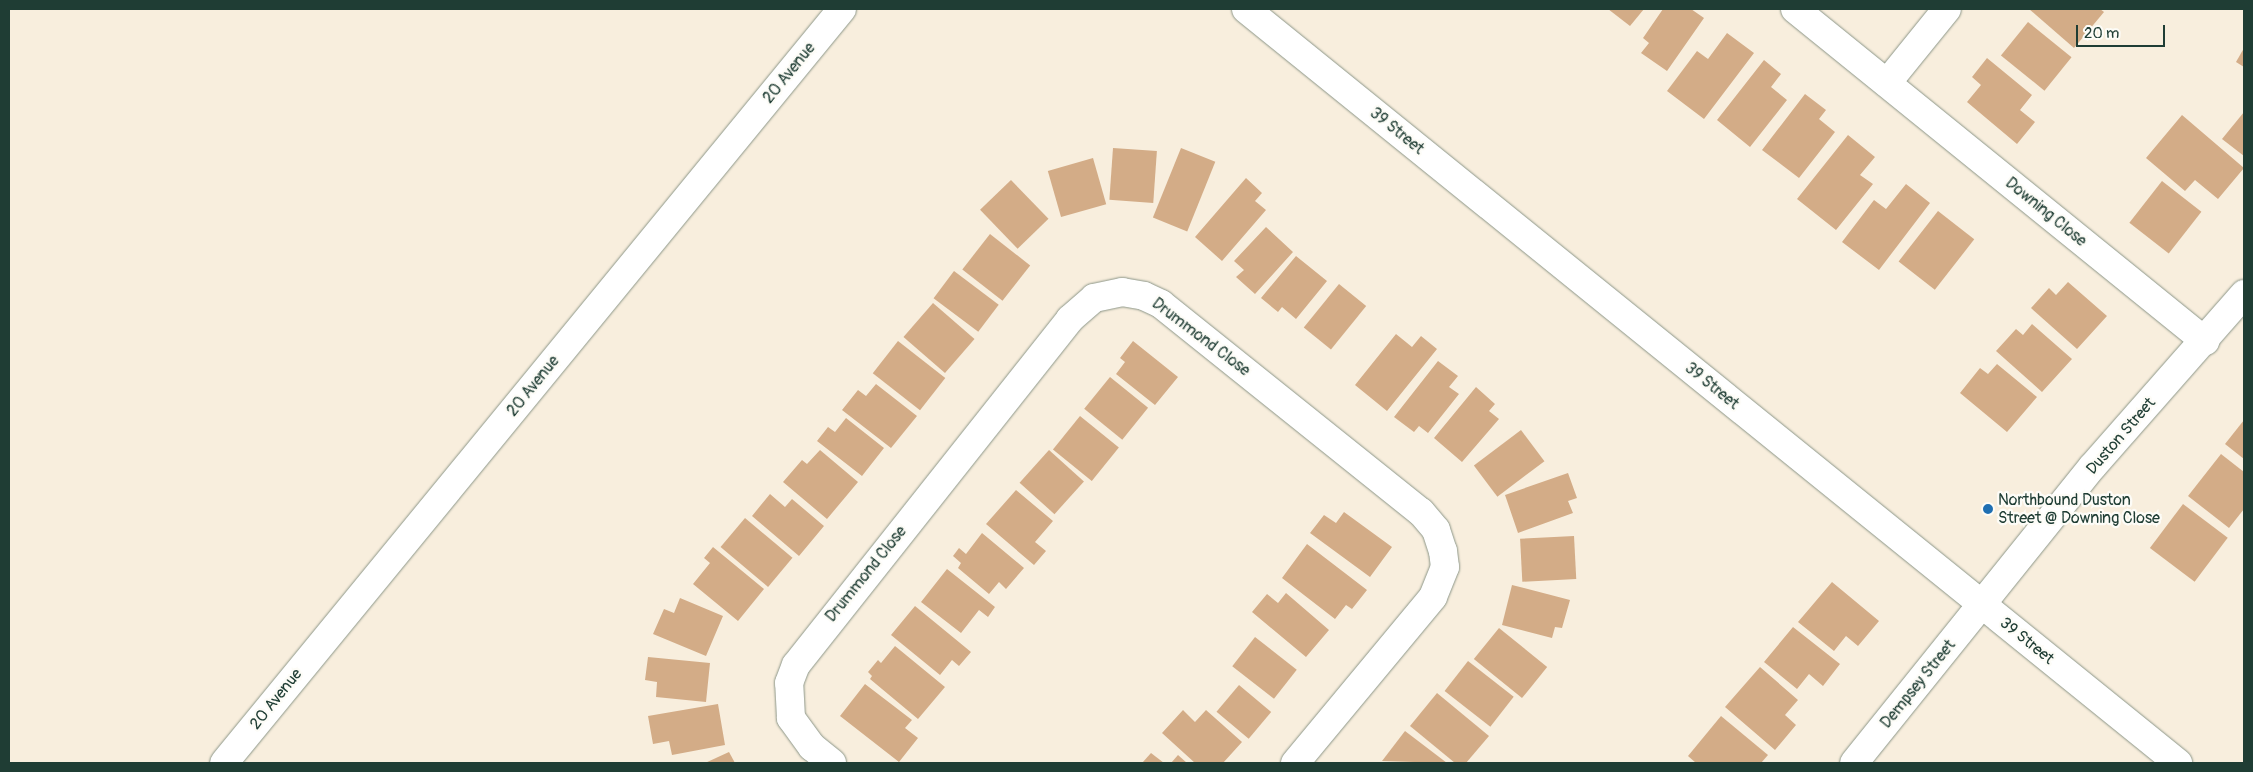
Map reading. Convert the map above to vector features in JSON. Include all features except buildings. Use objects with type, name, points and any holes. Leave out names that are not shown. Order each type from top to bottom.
[{"type":"street","name":"20 Avenue","points":[[224,763],[842,9]]},
{"type":"street","name":"39 Street","points":[[1246,9],[2178,763]]},
{"type":"street","name":"Downing Close","points":[[1795,9],[2205,341]]},
{"type":"street","points":[[1887,83],[1947,9]]},
{"type":"street","name":"Drummond Close","points":[[832,763],[812,747],[791,718],[789,684],[796,665],[1070,319],[1094,298],[1122,292],[1144,296],[1161,304],[1398,493],[1421,512],[1436,530],[1443,551],[1445,567],[1433,597],[1295,763]]},
{"type":"street","name":"Duston Street","points":[[1982,604],[2094,466],[2244,294]]},
{"type":"street","name":"Dempsey Street","points":[[1854,763],[1982,604]]},
{"type":"place","name":"Northbound Duston Street @ Downing Close","points":[[1988,509]]}]
